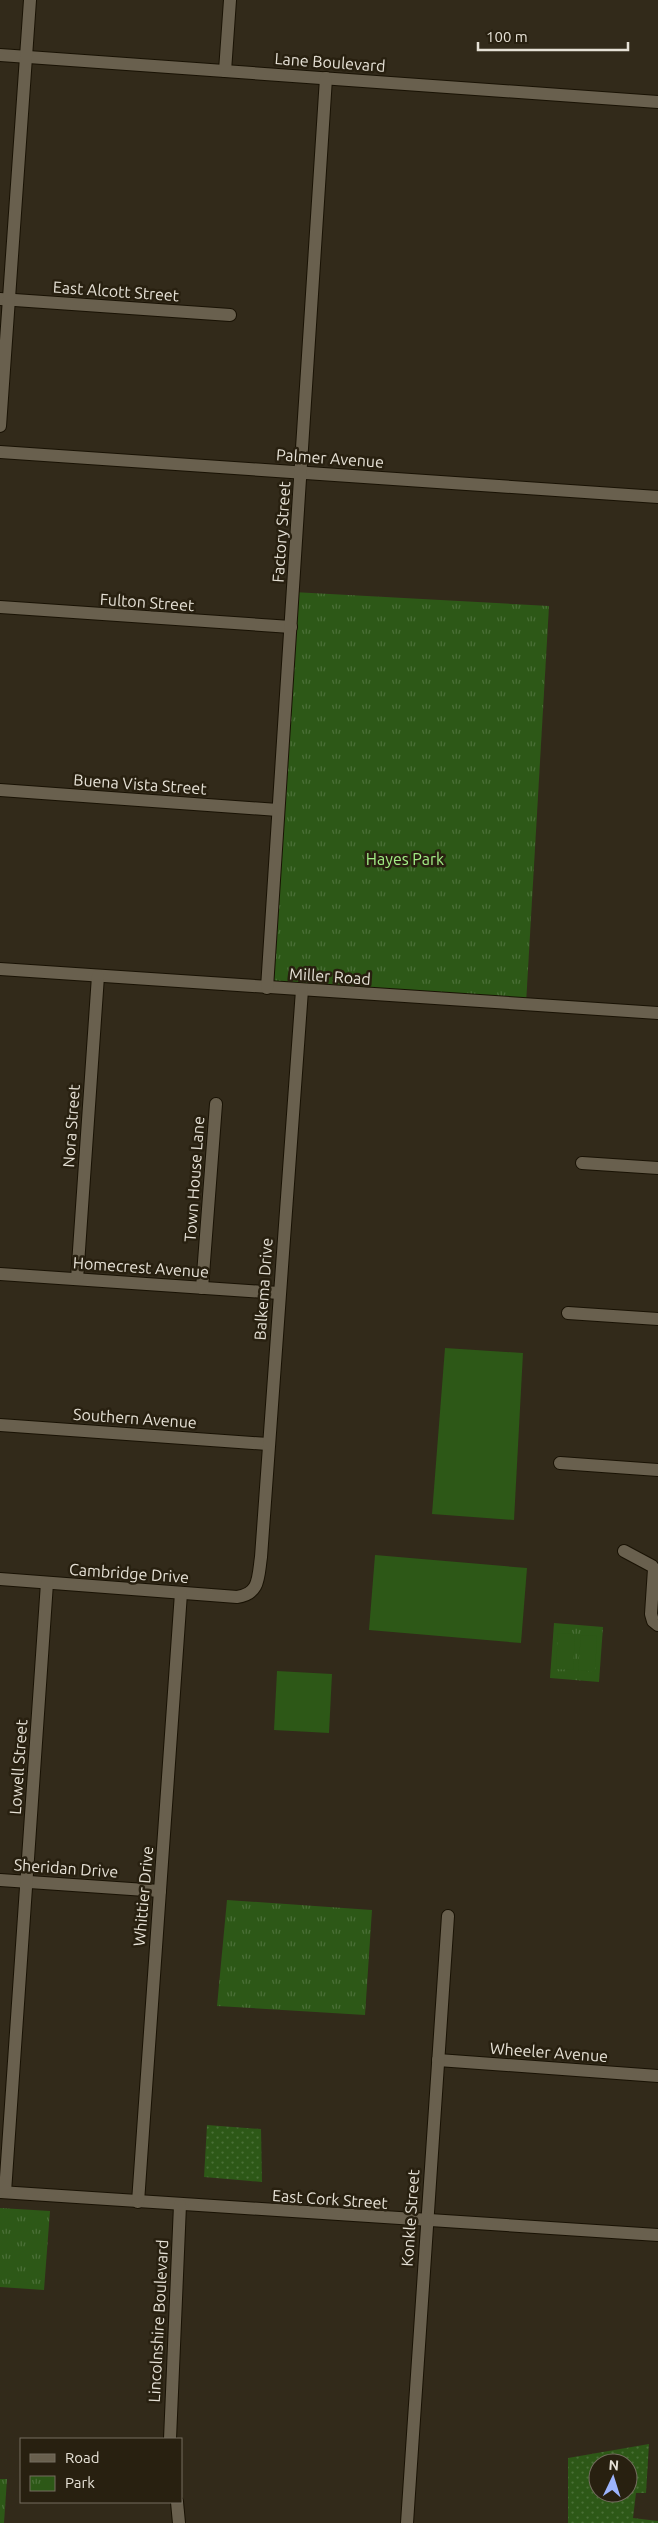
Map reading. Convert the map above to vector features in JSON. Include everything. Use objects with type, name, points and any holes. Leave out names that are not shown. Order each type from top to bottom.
[{"type":"street","points":[[0,426],[4,299],[30,0]]},
{"type":"street","points":[[225,71],[230,0]]},
{"type":"street","name":"Lane Boulevard","points":[[0,55],[658,102]]},
{"type":"street","name":"Factory Street","points":[[267,988],[326,78]]},
{"type":"street","name":"East Alcott Street","points":[[4,299],[230,315]]},
{"type":"street","name":"Palmer Avenue","points":[[0,452],[658,497]]},
{"type":"street","name":"Fulton Street","points":[[0,607],[291,627]]},
{"type":"street","name":"Buena Vista Street","points":[[0,790],[278,810]]},
{"type":"street","name":"Miller Road","points":[[0,969],[658,1013]]},
{"type":"street","name":"Nora Street","points":[[77,1279],[98,976]]},
{"type":"street","name":"Balkema Drive","points":[[254,1590],[261,1557],[302,990]]},
{"type":"street","name":"Town House Lane","points":[[202,1288],[216,1104]]},
{"type":"street","points":[[582,1163],[658,1168]]},
{"type":"street","name":"Homecrest Avenue","points":[[0,1274],[279,1293]]},
{"type":"street","points":[[568,1313],[658,1320]]},
{"type":"street","name":"Southern Avenue","points":[[0,1425],[268,1444]]},
{"type":"street","points":[[560,1463],[658,1470]]},
{"type":"street","points":[[624,1551],[654,1569],[651,1614],[653,1621],[658,1625]]},
{"type":"street","name":"Cambridge Drive","points":[[0,1579],[236,1597],[249,1595],[254,1590]]},
{"type":"street","name":"Lowell Street","points":[[2,2192],[47,1583]]},
{"type":"street","name":"Whittier Drive","points":[[138,2202],[181,1593]]},
{"type":"street","name":"Sheridan Drive","points":[[0,1880],[160,1891]]},
{"type":"street","name":"Konkle Street","points":[[407,2523],[448,1916]]},
{"type":"street","name":"Wheeler Avenue","points":[[438,2060],[658,2076]]},
{"type":"street","name":"East Cork Street","points":[[2,2192],[426,2222],[658,2235]]},
{"type":"street","name":"Lincolnshire Boulevard","points":[[170,2438],[180,2205]]},
{"type":"street","points":[[177,2503],[180,2523]]},
{"type":"green space","name":"Hayes Park","points":[[293,592],[549,606],[526,1004],[267,988]]},
{"type":"green space","points":[[445,1348],[523,1353],[514,1520],[432,1514]]},
{"type":"green space","points":[[375,1555],[527,1568],[521,1643],[369,1630]]},
{"type":"green space","points":[[554,1623],[603,1627],[599,1682],[550,1678]]},
{"type":"green space","points":[[558,1633],[575,1634],[573,1670],[556,1669]]},
{"type":"green space","points":[[581,1635],[597,1636],[595,1672],[578,1670]]},
{"type":"green space","points":[[277,1671],[332,1674],[329,1733],[274,1730]]},
{"type":"green space","points":[[227,1900],[372,1910],[365,2015],[217,2006]]},
{"type":"green space","points":[[207,2125],[261,2129],[262,2182],[204,2177]]},
{"type":"green space","points":[[0,2208],[50,2211],[44,2290],[0,2287]]},
{"type":"green space","points":[[649,2444],[646,2493],[638,2493],[638,2453],[597,2453]]},
{"type":"green space","points":[[588,2455],[588,2503],[635,2503],[633,2518],[658,2521],[658,2523],[568,2523],[568,2458]]},
{"type":"green space","points":[[0,2479],[7,2479],[4,2523],[0,2523]]}]
